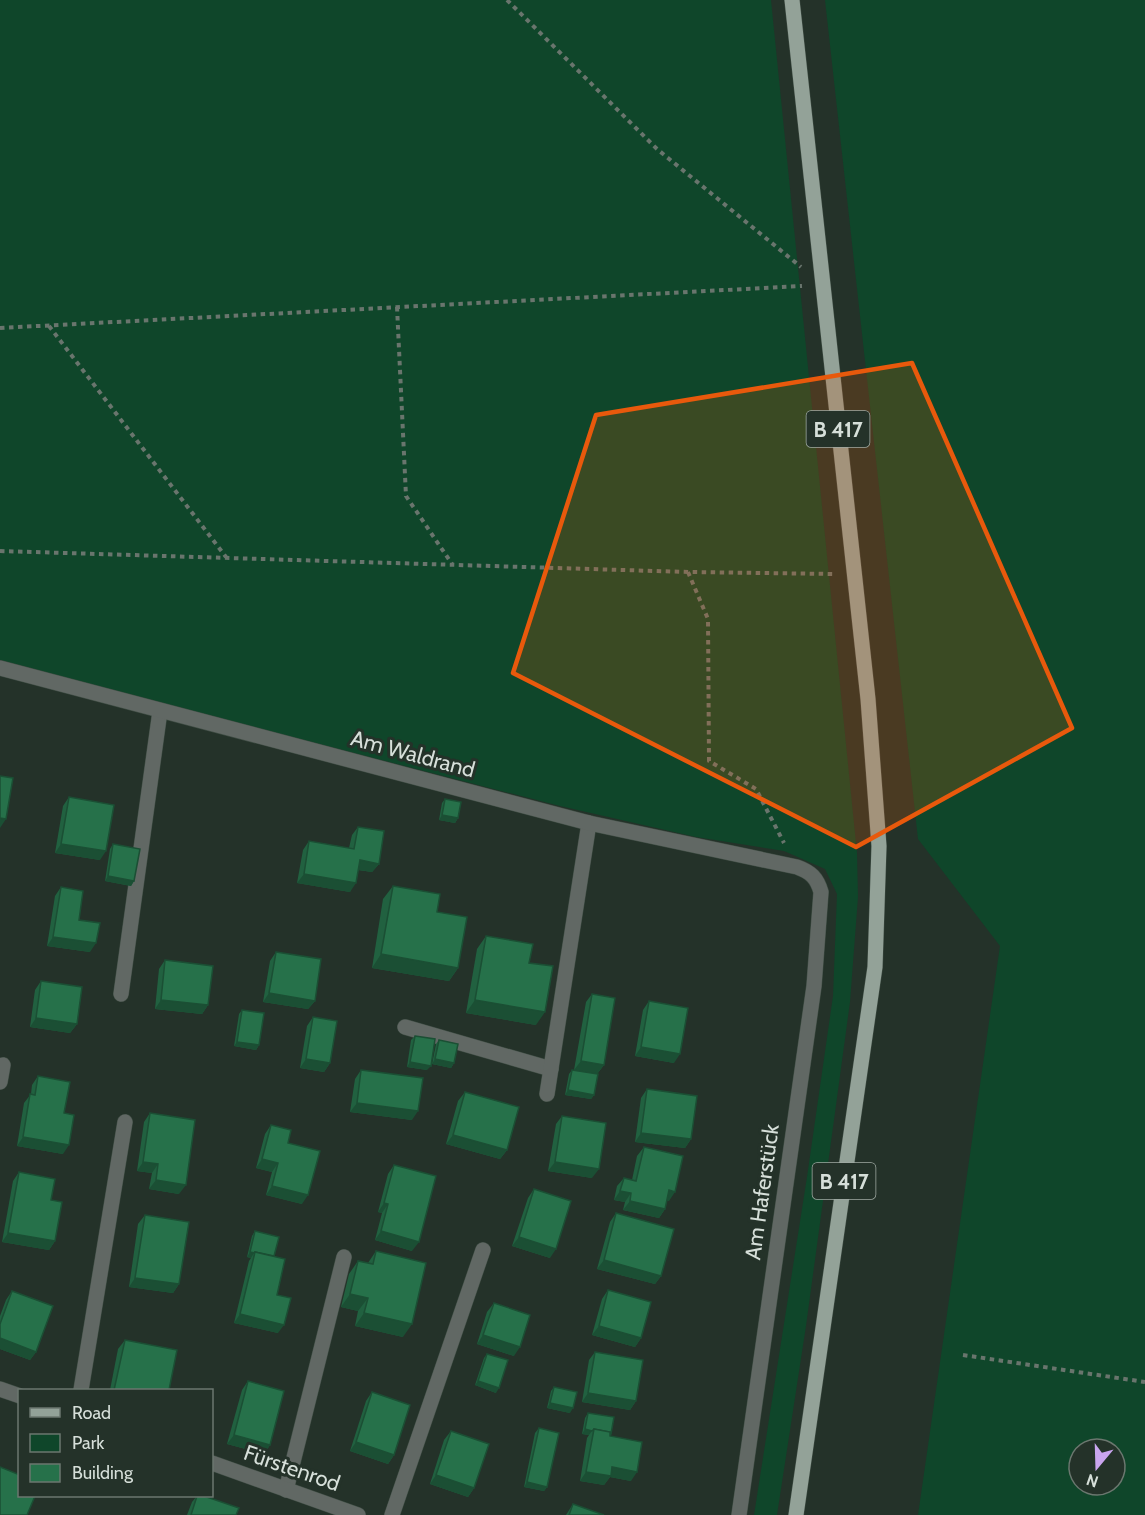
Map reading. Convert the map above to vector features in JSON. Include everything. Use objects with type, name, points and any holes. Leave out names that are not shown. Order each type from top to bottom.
[{"type":"main road","name":"B 417","points":[[792,0],[868,699],[879,846],[875,968],[796,1515]]},
{"type":"street","name":"Am Waldrand","points":[[0,668],[589,823],[797,867],[808,871],[814,877]]},
{"type":"street","points":[[120,994],[160,711]]},
{"type":"street","points":[[547,1094],[589,823]]},
{"type":"street","name":"Am Haferstück","points":[[739,1515],[814,986],[821,892],[814,877]]},
{"type":"street","points":[[405,1027],[551,1070]]},
{"type":"street","points":[[0,1082],[3,1065]]},
{"type":"street","points":[[81,1389],[125,1122]]},
{"type":"street","points":[[392,1515],[483,1250]]},
{"type":"street","points":[[286,1490],[344,1257]]},
{"type":"street","points":[[0,1389],[18,1395]]},
{"type":"street","name":"Fürstenrod","points":[[213,1463],[358,1515]]},
{"type":"path","points":[[507,0],[657,149],[822,285]]},
{"type":"path","points":[[0,328],[822,285]]},
{"type":"path","points":[[397,307],[406,496],[452,565]]},
{"type":"path","points":[[49,326],[226,558]]},
{"type":"path","points":[[0,551],[688,572],[854,574]]},
{"type":"path","points":[[688,572],[708,619],[709,761],[756,789],[797,867]]},
{"type":"path","points":[[963,1356],[1145,1382]]},
{"type":"highlighted area","points":[[912,363],[1072,728],[856,847],[513,673],[596,415]]},
{"type":"green space","points":[[0,0],[771,0],[857,853],[858,897],[850,1002],[806,1326],[777,1515],[754,1515],[833,996],[837,894],[825,869],[784,851],[696,837],[560,806],[0,660]]},
{"type":"green space","points":[[825,0],[1145,0],[1145,1515],[918,1515],[1000,946],[918,839]]},
{"type":"building","points":[[0,776],[13,778],[6,819],[0,818]]},
{"type":"building","points":[[69,797],[114,805],[106,851],[61,844]]},
{"type":"building","points":[[445,799],[461,802],[458,818],[442,815]]},
{"type":"building","points":[[358,827],[384,831],[379,864],[360,860],[356,883],[304,874],[309,841],[354,849]]},
{"type":"building","points":[[113,844],[140,849],[134,881],[108,876]]},
{"type":"building","points":[[393,886],[440,894],[437,912],[467,917],[458,968],[381,954]]},
{"type":"building","points":[[61,887],[83,891],[79,920],[100,923],[96,943],[53,937]]},
{"type":"building","points":[[486,936],[533,944],[529,963],[553,966],[545,1012],[475,1000]]},
{"type":"building","points":[[276,952],[321,959],[315,1001],[269,993]]},
{"type":"building","points":[[165,960],[213,966],[208,1005],[161,1000]]},
{"type":"building","points":[[41,981],[82,987],[77,1024],[36,1018]]},
{"type":"building","points":[[592,994],[615,998],[604,1065],[581,1061]]},
{"type":"building","points":[[649,1001],[688,1008],[680,1054],[641,1047]]},
{"type":"building","points":[[242,1010],[264,1013],[259,1045],[237,1042]]},
{"type":"building","points":[[313,1017],[337,1021],[330,1063],[306,1059]]},
{"type":"building","points":[[415,1036],[435,1039],[431,1066],[410,1062]]},
{"type":"building","points":[[439,1040],[458,1044],[454,1063],[435,1059]]},
{"type":"building","points":[[361,1070],[423,1078],[418,1111],[357,1103]]},
{"type":"building","points":[[572,1070],[598,1074],[594,1095],[568,1090]]},
{"type":"building","points":[[38,1076],[70,1082],[64,1113],[74,1115],[69,1145],[23,1137],[30,1094],[35,1095]]},
{"type":"building","points":[[647,1089],[697,1096],[691,1139],[641,1133]]},
{"type":"building","points":[[465,1092],[519,1107],[507,1150],[453,1135]]},
{"type":"building","points":[[150,1113],[195,1120],[186,1185],[156,1180],[158,1164],[143,1162]]},
{"type":"building","points":[[562,1116],[606,1123],[599,1169],[555,1162]]},
{"type":"building","points":[[271,1125],[291,1130],[288,1143],[320,1151],[308,1195],[272,1186],[278,1163],[262,1159]]},
{"type":"building","points":[[644,1147],[683,1156],[675,1192],[669,1190],[665,1209],[630,1201],[631,1193],[620,1191],[624,1178],[636,1181]]},
{"type":"building","points":[[394,1165],[436,1176],[419,1242],[381,1231],[388,1204],[384,1203]]},
{"type":"building","points":[[19,1172],[55,1179],[51,1200],[62,1202],[55,1241],[8,1233]]},
{"type":"building","points":[[534,1189],[571,1201],[556,1249],[519,1237]]},
{"type":"building","points":[[616,1213],[674,1229],[661,1276],[604,1260]]},
{"type":"building","points":[[145,1215],[189,1222],[179,1284],[135,1278]]},
{"type":"building","points":[[255,1231],[279,1237],[274,1256],[250,1252]]},
{"type":"building","points":[[376,1251],[426,1263],[412,1324],[364,1313],[368,1298],[350,1294],[358,1261],[373,1264]]},
{"type":"building","points":[[255,1252],[285,1259],[277,1295],[291,1298],[284,1325],[240,1314]]},
{"type":"building","points":[[608,1290],[651,1302],[641,1338],[599,1326]]},
{"type":"building","points":[[12,1291],[53,1306],[36,1352],[0,1338],[0,1324]]},
{"type":"building","points":[[494,1303],[530,1315],[520,1347],[483,1335]]},
{"type":"building","points":[[125,1340],[177,1350],[169,1389],[114,1389]]},
{"type":"building","points":[[595,1352],[643,1360],[636,1401],[588,1393]]},
{"type":"building","points":[[487,1354],[508,1360],[499,1388],[478,1381]]},
{"type":"building","points":[[248,1381],[284,1391],[270,1445],[234,1435]]},
{"type":"building","points":[[554,1387],[577,1392],[573,1408],[550,1403]]},
{"type":"building","points":[[372,1392],[410,1405],[394,1455],[356,1442]]},
{"type":"building","points":[[588,1413],[614,1417],[611,1434],[585,1429]]},
{"type":"building","points":[[539,1428],[559,1433],[547,1487],[527,1482]]},
{"type":"building","points":[[594,1429],[610,1432],[610,1436],[642,1442],[637,1472],[612,1467],[611,1476],[586,1472]]},
{"type":"building","points":[[451,1431],[489,1444],[474,1488],[436,1475]]},
{"type":"building","points":[[0,1467],[18,1474],[18,1497],[35,1497],[27,1515],[0,1515]]},
{"type":"building","points":[[197,1497],[207,1497],[239,1508],[236,1515],[191,1515]]},
{"type":"building","points":[[573,1504],[604,1515],[569,1515]]}]
